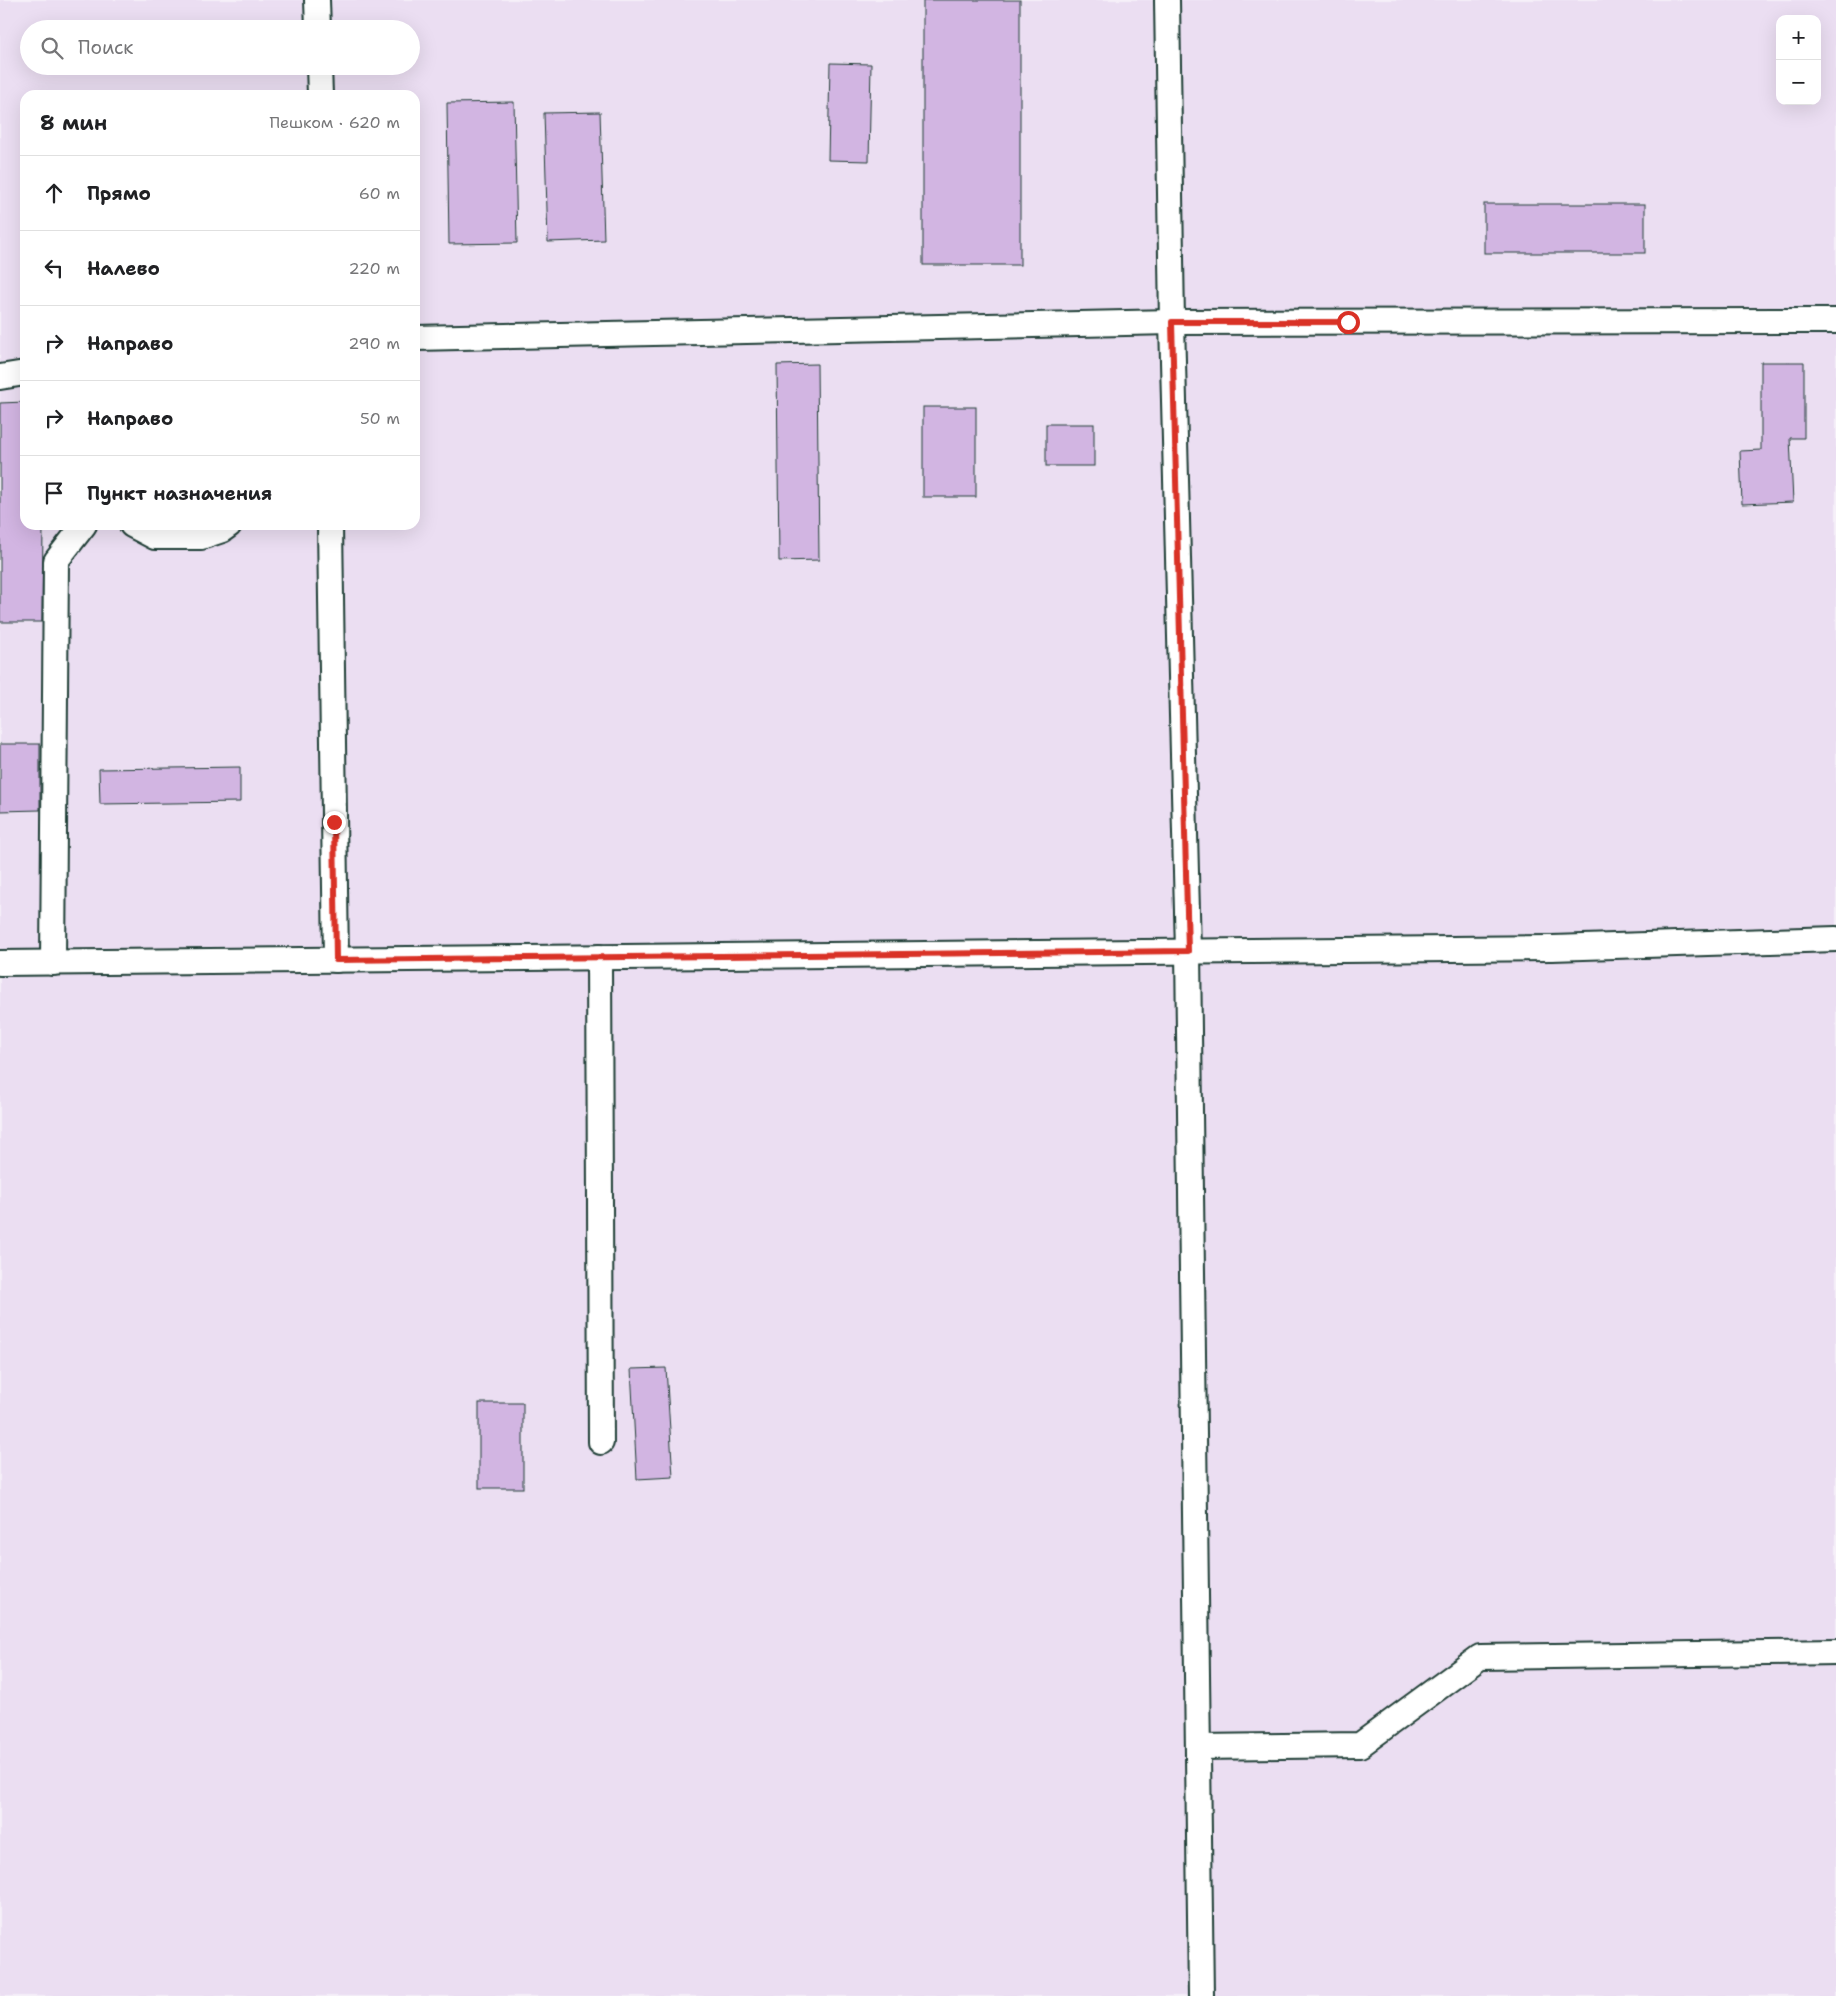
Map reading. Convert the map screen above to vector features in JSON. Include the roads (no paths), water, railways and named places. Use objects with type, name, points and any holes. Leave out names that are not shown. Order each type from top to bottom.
[{"type":"lane","points":[[317,0],[318,20]]},
{"type":"lane","points":[[1167,0],[1172,322],[1188,951],[1201,1996]]},
{"type":"lane","points":[[319,75],[320,90]]},
{"type":"lane","points":[[420,338],[1172,322],[1836,322]]},
{"type":"lane","points":[[0,377],[20,374]]},
{"type":"lane","points":[[53,963],[56,561],[80,530]]},
{"type":"lane","points":[[142,530],[155,537],[201,537],[222,530]]},
{"type":"lane","points":[[330,530],[336,960]]},
{"type":"lane","points":[[0,963],[1552,948],[1836,939]]},
{"type":"lane","points":[[599,957],[602,1442]]},
{"type":"lane","points":[[1198,1746],[1360,1745],[1480,1657],[1836,1652]]}]
